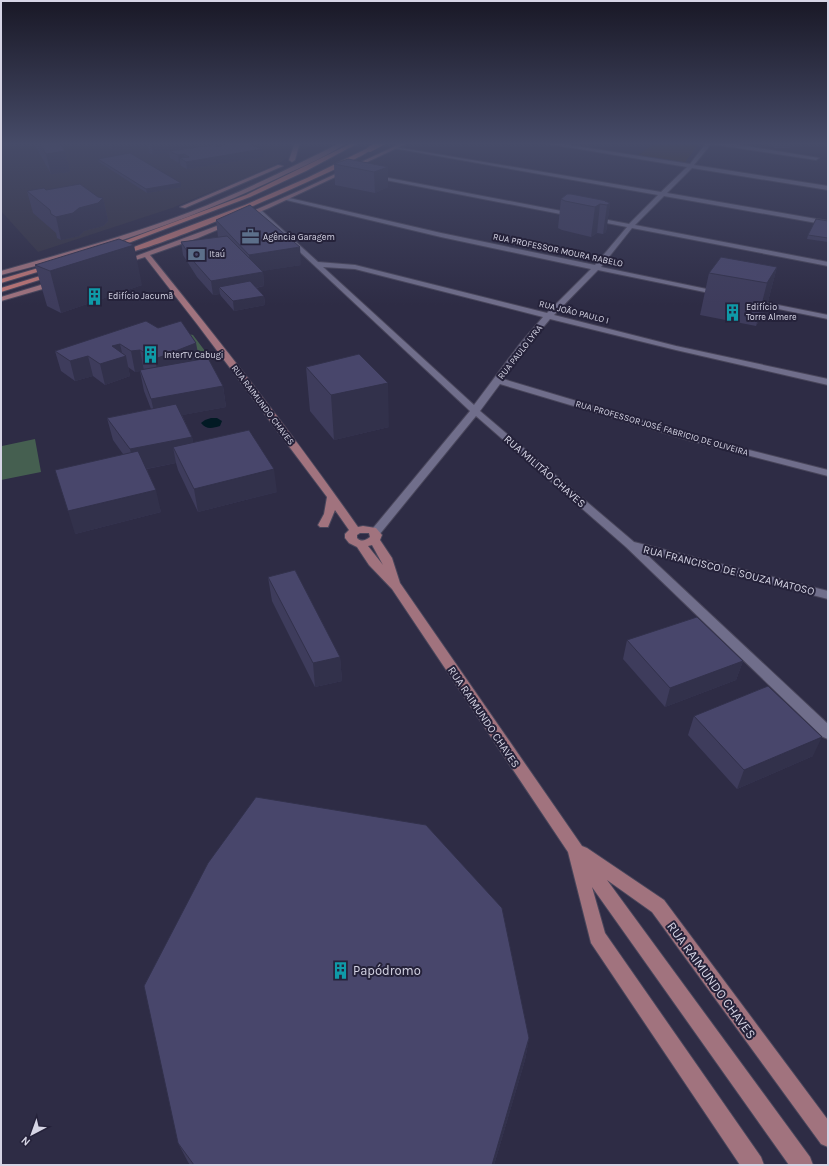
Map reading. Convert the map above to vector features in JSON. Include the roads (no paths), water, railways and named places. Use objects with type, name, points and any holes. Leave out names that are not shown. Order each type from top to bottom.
[{"type":"highway","points":[[1,280],[105,249],[197,217],[246,196]]},
{"type":"highway","points":[[112,256],[190,230],[272,196]]},
{"type":"highway","points":[[1,290],[57,273]]},
{"type":"main road","points":[[180,208],[207,196]]},
{"type":"main road","points":[[1,273],[144,230],[191,213],[230,196]]},
{"type":"main road","points":[[117,264],[207,232],[291,196]]},
{"type":"main road","points":[[1,266],[50,252]]},
{"type":"main road","name":"RUA RAIMUNDO CHAVES","points":[[146,254],[200,322],[334,499],[367,532],[386,558],[396,586]]},
{"type":"main road","points":[[1,299],[67,279]]},
{"type":"main road","points":[[324,525],[334,499]]},
{"type":"main road","name":"RUA RAIMUNDO CHAVES","points":[[367,532],[351,534],[351,540],[361,544],[373,562],[396,586],[573,847],[802,1165]]},
{"type":"main road","name":"RUA RAIMUNDO CHAVES","points":[[573,847],[658,906],[828,1137]]},
{"type":"main road","name":"RUA RAIMUNDO CHAVES","points":[[573,847],[597,937],[753,1165]]},
{"type":"street","points":[[474,196],[631,226],[750,253],[828,264]]},
{"type":"street","name":"RUA PAULO LYRA","points":[[367,532],[388,518],[475,411],[522,347],[548,316],[597,267],[631,226],[662,196]]},
{"type":"street","points":[[678,196],[828,222]]},
{"type":"street","name":"RUA PROFESSOR MOURA RABELO","points":[[285,199],[441,235],[728,292]]},
{"type":"street","name":"RUA MILITÃO CHAVES","points":[[259,211],[475,411],[630,545],[828,733]]},
{"type":"street","name":"RUA JOÃO PAULO I","points":[[316,264],[355,267],[742,364],[828,382]]},
{"type":"street","points":[[741,299],[828,317]]},
{"type":"street","name":"RUA PROFESSOR JOSÉ FABRICIO DE OLIVEIRA","points":[[498,380],[690,438],[828,473]]},
{"type":"street","name":"RUA FRANCISCO DE SOUZA MATOSO","points":[[630,545],[828,595]]},
{"type":"water","points":[[211,418],[217,418],[222,421],[220,426],[207,428],[201,423]]},
{"type":"place","name":"Agência Garagem","points":[[250,237]]},
{"type":"place","name":"Itaú","points":[[196,254]]},
{"type":"place","name":"Edifício Jacumã","points":[[95,296]]},
{"type":"place","name":"Edifício Torre Almere","points":[[733,312]]},
{"type":"place","name":"InterTV Cabugi","points":[[151,355]]},
{"type":"place","name":"Papódromo","points":[[340,970]]}]
